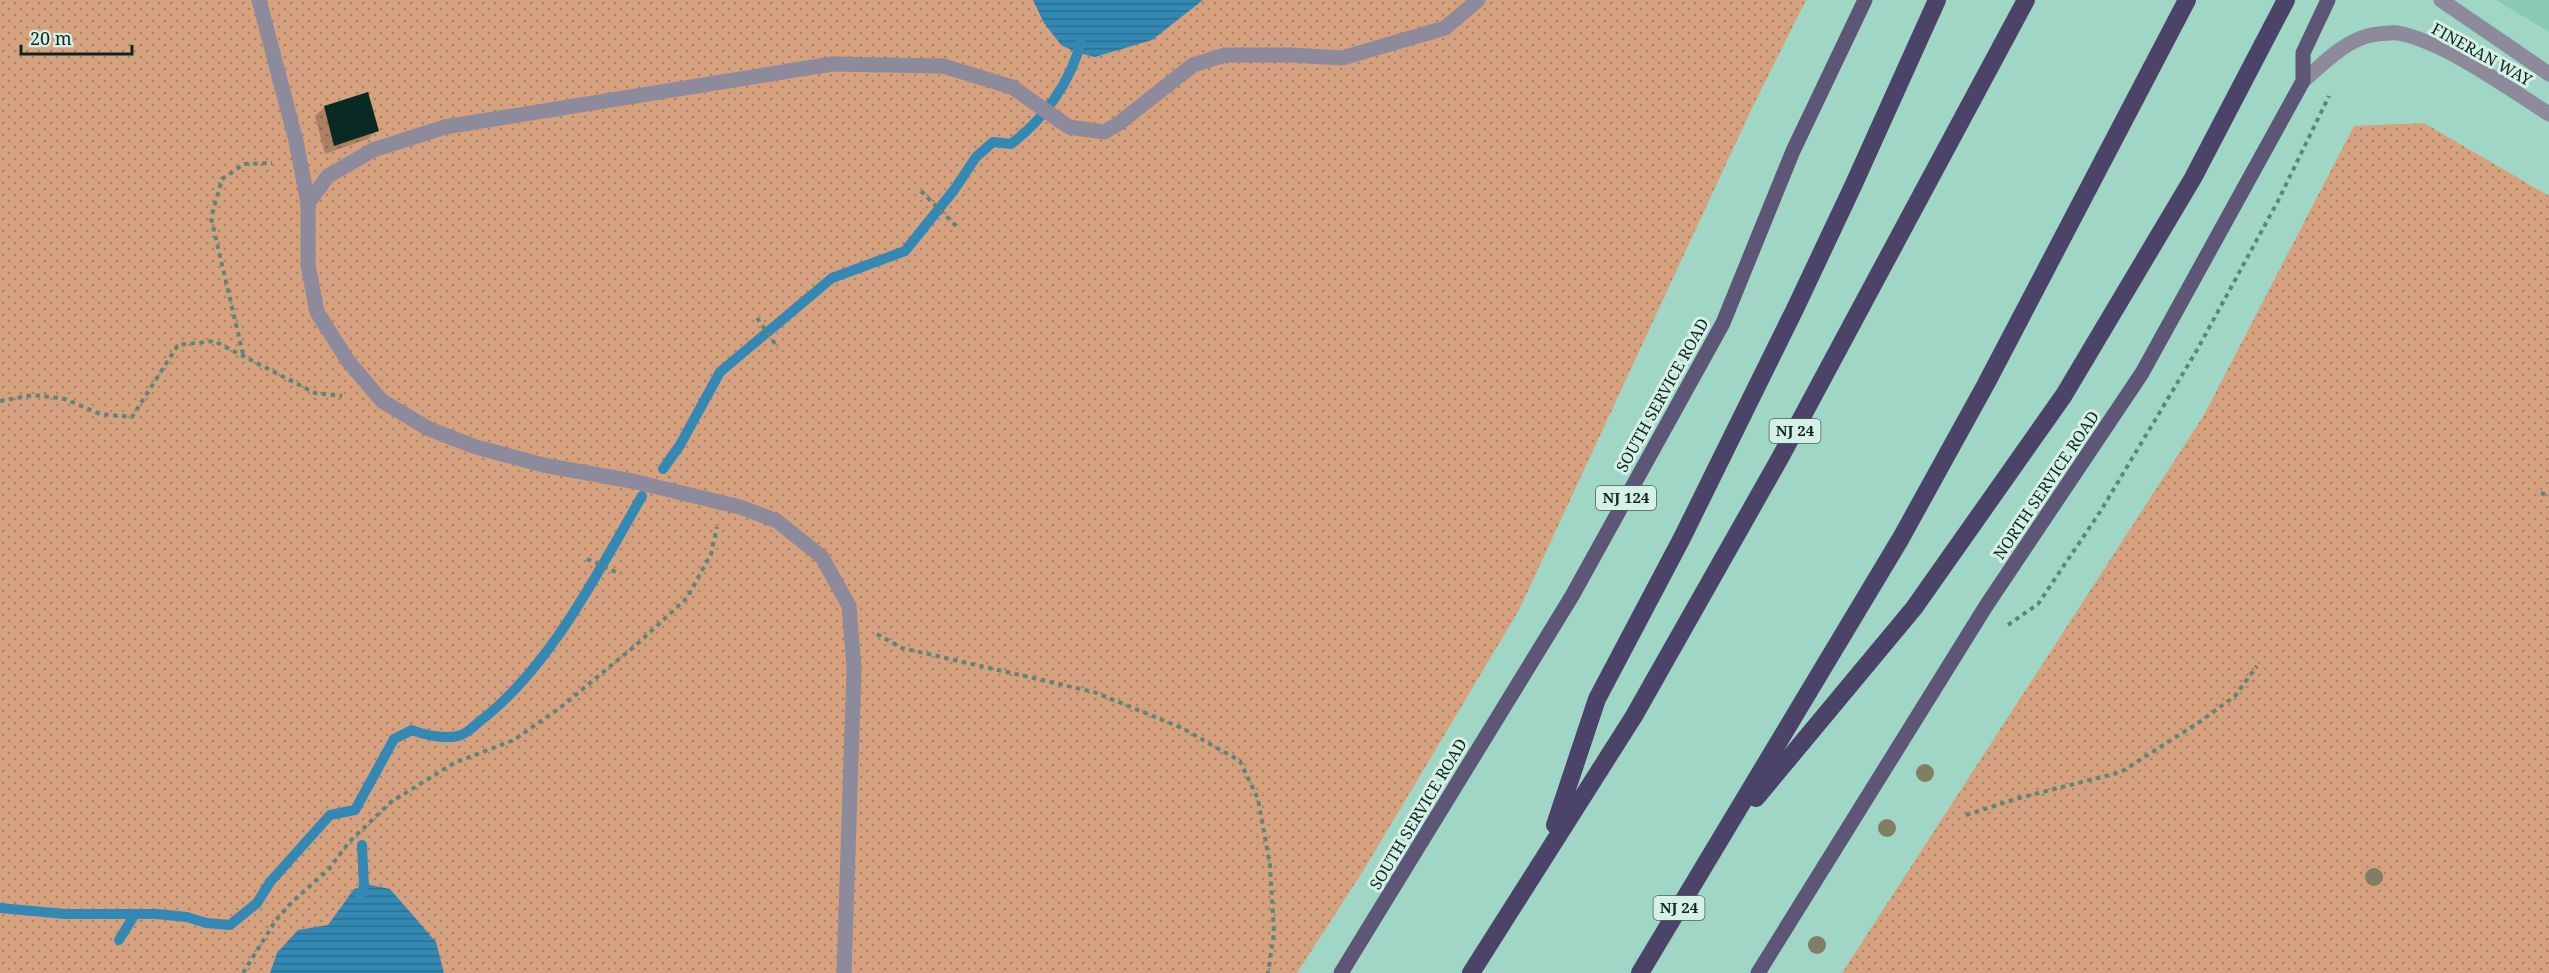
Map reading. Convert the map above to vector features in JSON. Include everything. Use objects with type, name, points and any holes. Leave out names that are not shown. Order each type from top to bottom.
[{"type":"highway","points":[[1546,852],[1597,699],[1687,528],[1795,309],[1937,0]]},
{"type":"highway","name":"NJ 24","points":[[1471,973],[1634,716],[1780,458],[2026,0]]},
{"type":"highway","name":"NJ 24","points":[[1640,973],[1906,528],[1991,374],[2187,0]]},
{"type":"highway","points":[[1719,844],[1914,608],[2064,395],[2193,178],[2286,0]]},
{"type":"main road","name":"SOUTH SERVICE ROAD","points":[[1341,973],[1572,596],[1723,323],[1793,151],[1865,0]]},
{"type":"main road","name":"NORTH SERVICE ROAD","points":[[1758,973],[1986,606],[2142,373],[2302,81],[2303,53],[2328,0]]},
{"type":"street","points":[[259,0],[308,203],[308,265],[317,312],[348,361],[382,401],[429,429],[476,447],[543,465],[632,481],[724,502],[777,521],[822,557],[849,606],[854,669],[844,973]]},
{"type":"street","points":[[308,203],[328,176],[373,150],[445,127],[832,64],[944,66],[1012,87],[1069,126],[1104,132],[1118,124],[1193,65],[1225,55],[1342,58],[1445,28],[1478,0]]},
{"type":"street","name":"FINERAN WAY","points":[[2441,0],[2549,75]]},
{"type":"street","name":"FINERAN WAY","points":[[2302,81],[2340,49],[2369,36],[2396,32],[2418,39],[2463,61],[2549,114]]},
{"type":"path","points":[[2002,633],[2007,625],[2038,604],[2106,502],[2197,350],[2278,201],[2330,93]]},
{"type":"path","points":[[243,355],[211,218],[222,179],[244,164],[300,163]]},
{"type":"path","points":[[921,191],[956,226]]},
{"type":"path","points":[[757,318],[778,348]]},
{"type":"path","points":[[0,401],[34,395],[45,396],[66,399],[100,414],[132,417],[178,345],[214,341],[315,393],[382,401]]},
{"type":"path","points":[[2541,493],[2549,496]]},
{"type":"path","points":[[243,973],[276,920],[292,902],[329,869],[349,842],[391,802],[454,763],[514,740],[570,700],[636,645],[687,598],[711,554],[724,502]]},
{"type":"path","points":[[587,559],[620,574]]},
{"type":"path","points":[[850,619],[902,648],[1094,692],[1182,729],[1240,761],[1258,798],[1270,864],[1274,933],[1268,973]]},
{"type":"path","points":[[1966,815],[2019,798],[2121,772],[2201,721],[2235,696],[2257,666]]},
{"type":"shaded area","points":[[0,0],[1806,0],[1752,108],[1519,610],[1363,871],[1297,973],[0,973]]},
{"type":"shaded area","points":[[2496,0],[2549,0],[2549,32]]},
{"type":"shaded area","points":[[2424,123],[2549,196],[2549,973],[1842,973],[2204,415],[2354,126]]},
{"type":"water","points":[[1033,0],[1203,0],[1152,40],[1095,57],[1078,53],[1061,45],[1044,23]]},
{"type":"water","points":[[371,885],[390,889],[436,942],[444,973],[270,973],[277,953],[298,930],[328,925],[354,889]]},
{"type":"building","points":[[368,92],[379,131],[334,146],[324,106]]},
{"type":"waterway","points":[[663,469],[680,445],[720,372],[832,278],[905,251],[954,190],[976,157],[993,142],[1011,144],[1045,111],[1063,85],[1081,41]]},
{"type":"waterway","points":[[0,908],[65,914],[156,914],[230,925],[257,903],[270,882],[330,815],[355,810],[394,739],[412,730],[436,736],[461,735],[505,700],[528,675],[571,617],[642,496]]},
{"type":"waterway","points":[[359,898],[364,887],[362,845]]},
{"type":"waterway","points":[[119,940],[135,914]]}]
